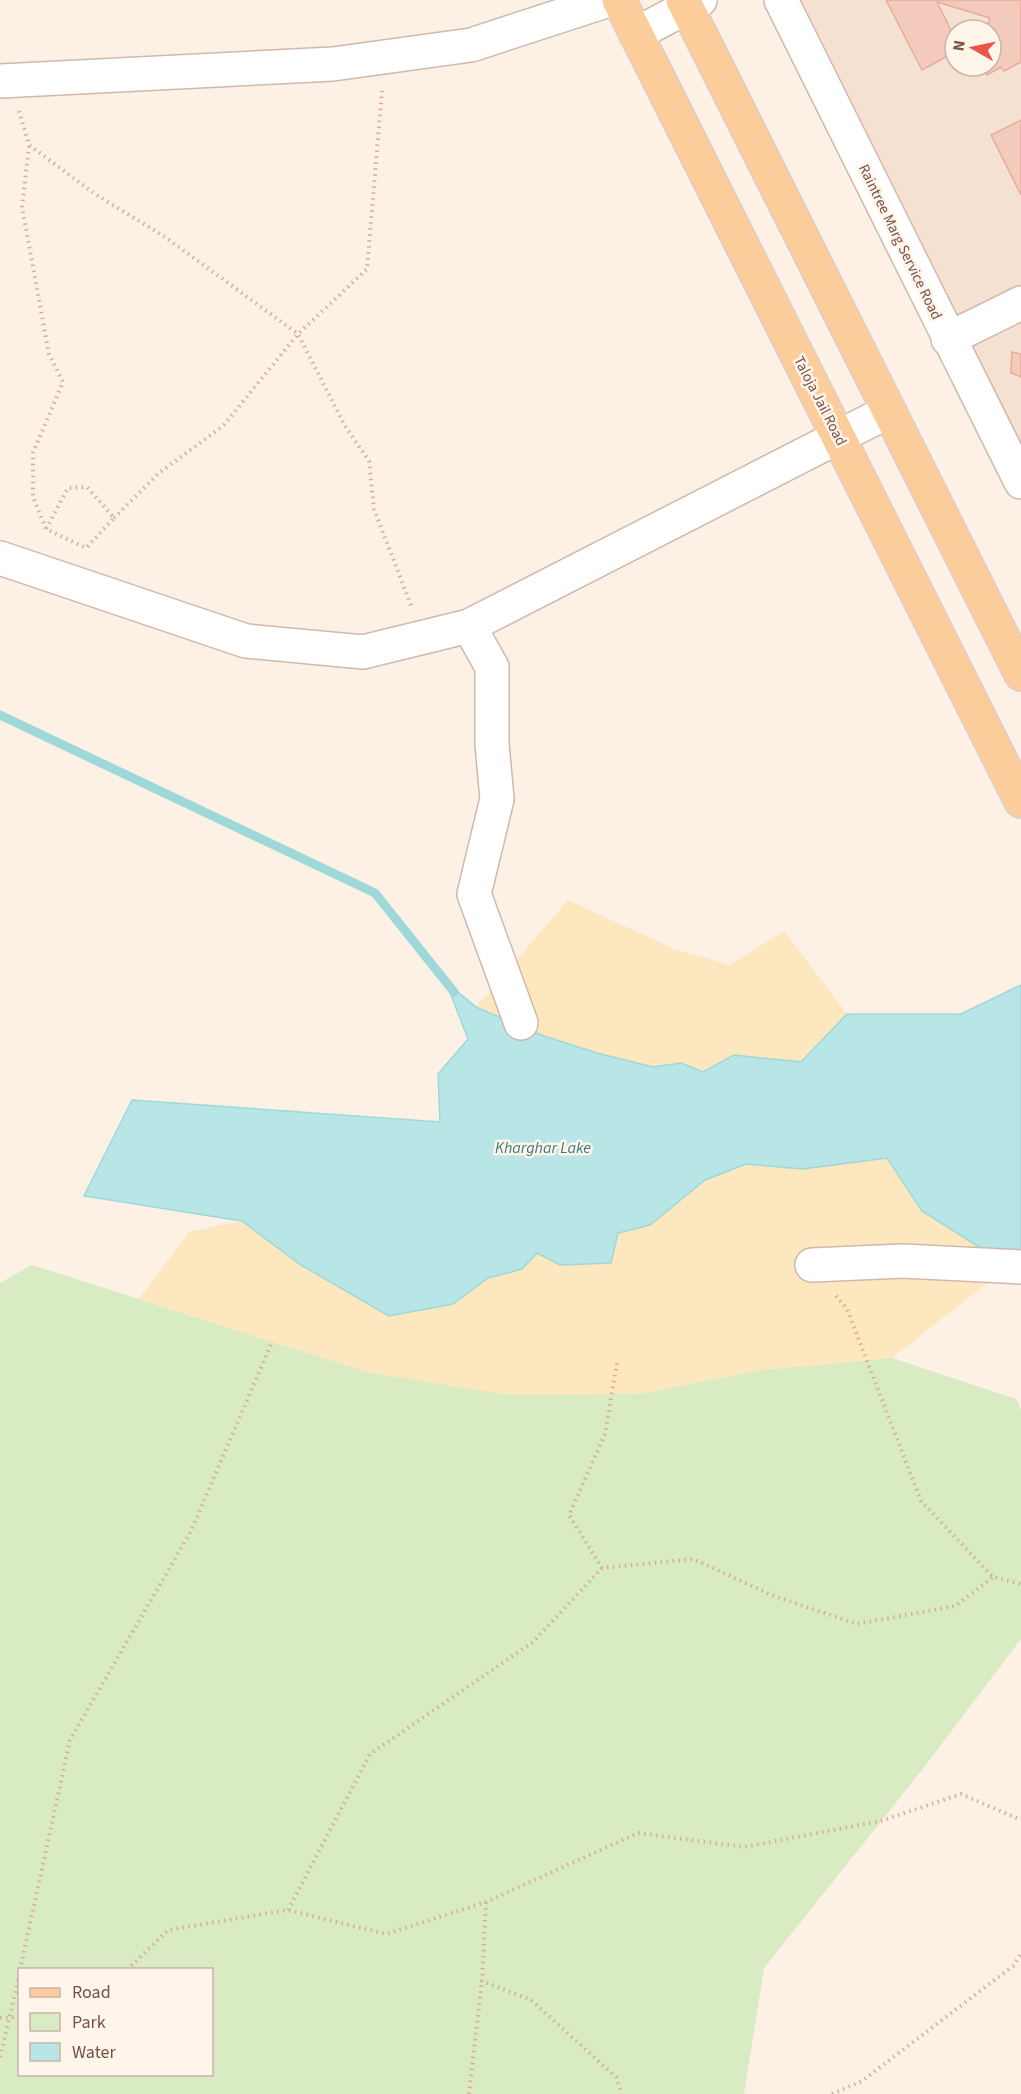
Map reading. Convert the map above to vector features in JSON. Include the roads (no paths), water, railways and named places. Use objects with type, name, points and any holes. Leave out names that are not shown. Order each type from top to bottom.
[{"type":"main road","name":"Taloja Jail Road","points":[[619,0],[1021,801]]},
{"type":"main road","points":[[690,2],[889,411],[1021,674]]},
{"type":"street","points":[[5,81],[333,64],[471,45],[609,0]]},
{"type":"street","name":"Raintree Marg Service Road","points":[[781,0],[1021,482]]},
{"type":"street","points":[[636,34],[690,2]]},
{"type":"street","points":[[948,339],[1021,303]]},
{"type":"street","points":[[0,558],[246,641],[363,652],[469,626],[889,411]]},
{"type":"street","points":[[469,626],[492,667],[492,744],[496,799],[474,894],[521,1023]]},
{"type":"street","points":[[812,1265],[903,1261],[1021,1267]]},
{"type":"water","name":"Kharghar Lake","points":[[446,982],[476,1007],[544,1036],[597,1053],[653,1067],[681,1063],[703,1072],[734,1055],[801,1062],[847,1014],[961,1014],[1021,985],[1021,1250],[1009,1266],[922,1211],[887,1158],[803,1169],[746,1164],[705,1180],[650,1225],[618,1233],[611,1263],[560,1265],[537,1253],[522,1269],[488,1278],[453,1304],[389,1316],[301,1265],[242,1221],[84,1196],[132,1100],[440,1122],[438,1074],[468,1039]]},
{"type":"waterway","points":[[0,715],[375,893],[454,992]]}]
